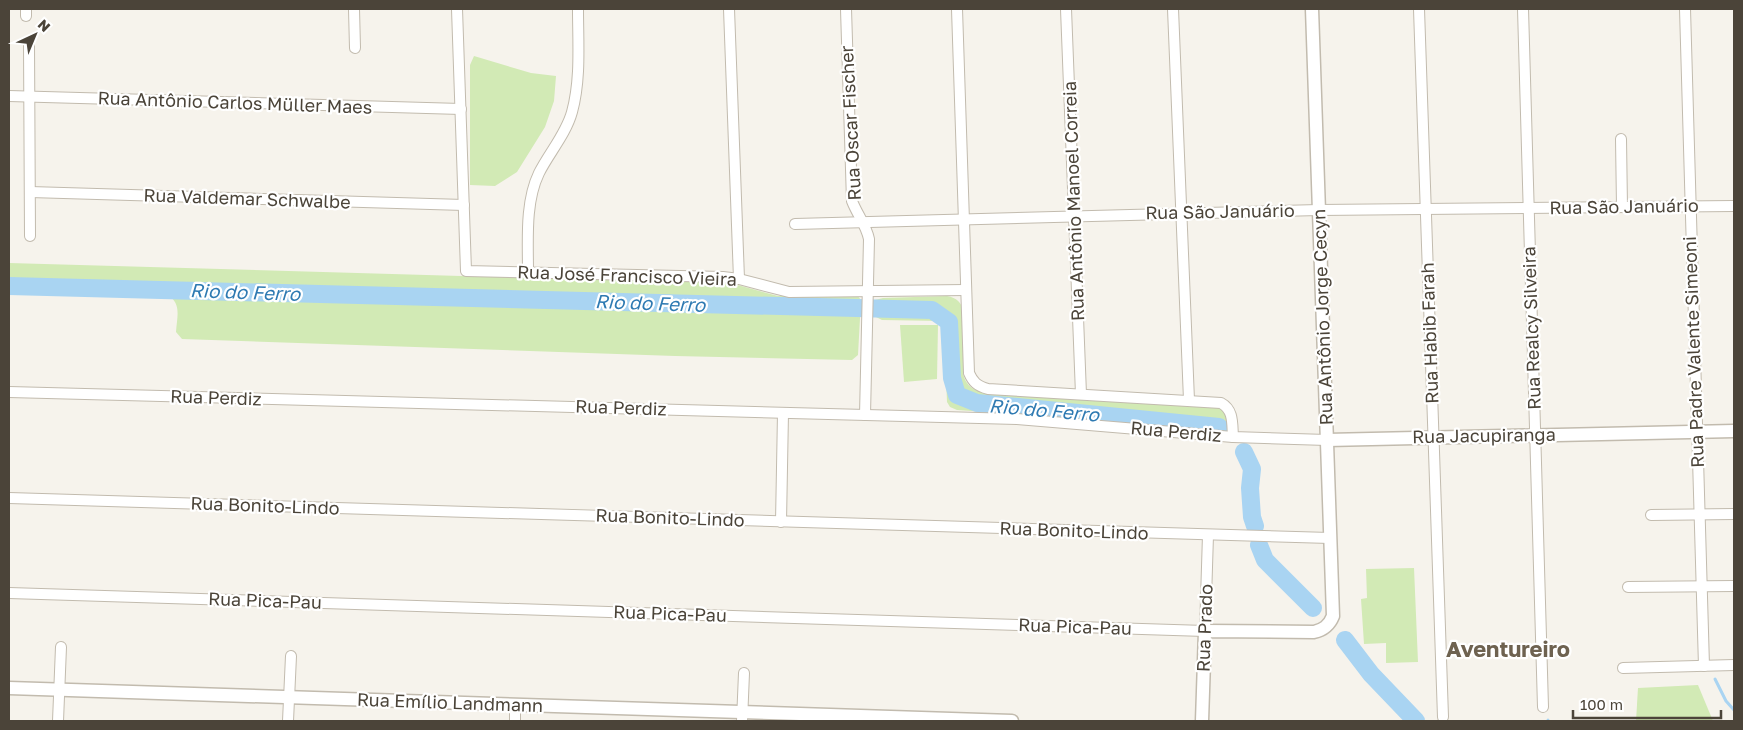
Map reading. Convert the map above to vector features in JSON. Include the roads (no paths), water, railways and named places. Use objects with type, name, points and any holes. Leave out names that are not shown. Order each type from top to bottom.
[{"type":"street","points":[[354,9],[355,48]]},
{"type":"street","points":[[457,9],[464,205]]},
{"type":"street","points":[[528,272],[528,233],[534,188],[539,174],[572,114],[576,96],[578,79],[578,9]]},
{"type":"street","points":[[729,9],[739,279]]},
{"type":"street","name":"Rua Oscar Fischer","points":[[846,9],[852,201],[869,239],[865,415]]},
{"type":"street","points":[[957,9],[969,372],[976,384],[988,389],[1216,402],[1226,405],[1232,415],[1233,437]]},
{"type":"street","name":"Rua Antônio Manoel Correia","points":[[1066,9],[1081,394]]},
{"type":"street","points":[[1173,9],[1188,400]]},
{"type":"street","name":"Rua Antônio Jorge Cecyn","points":[[1312,9],[1333,611],[1329,624]]},
{"type":"street","name":"Rua Habib Farah","points":[[1419,9],[1443,717]]},
{"type":"street","name":"Rua Realcy Silveira","points":[[1523,9],[1543,707]]},
{"type":"street","name":"Rua Padre Valente Simeoni","points":[[1685,9],[1704,666]]},
{"type":"street","points":[[29,44],[30,236]]},
{"type":"street","name":"Rua Antônio Carlos Müller Maes","points":[[9,96],[461,109]]},
{"type":"street","points":[[1621,139],[1622,207]]},
{"type":"street","name":"Rua Valdemar Schwalbe","points":[[30,192],[464,205]]},
{"type":"street","name":"Rua José Francisco Vieira","points":[[464,205],[466,271],[723,277],[739,279],[789,292],[867,296],[966,290]]},
{"type":"street","name":"Rua São Januário","points":[[795,224],[1319,210],[1734,206]]},
{"type":"street","name":"Rua Perdiz","points":[[9,392],[1018,419],[1233,437]]},
{"type":"street","points":[[781,522],[783,413]]},
{"type":"street","name":"Rua Jacupiranga","points":[[1233,437],[1327,440],[1734,431]]},
{"type":"street","name":"Rua Bonito-Lindo","points":[[9,498],[1330,538]]},
{"type":"street","points":[[1651,515],[1734,514]]},
{"type":"street","name":"Rua Prado","points":[[1202,721],[1208,535]]},
{"type":"street","points":[[1628,587],[1734,586]]},
{"type":"street","name":"Rua Pica-Pau","points":[[9,593],[1205,631],[1314,632],[1329,624]]},
{"type":"street","points":[[58,721],[60,647]]},
{"type":"street","points":[[288,721],[291,656]]},
{"type":"street","points":[[1623,668],[1734,665]]},
{"type":"street","points":[[742,717],[744,673]]},
{"type":"street","name":"Rua Emílio Landmann","points":[[9,688],[515,705],[742,717],[1012,721]]},
{"type":"street","points":[[515,705],[515,721]]},
{"type":"waterway","name":"Rio do Ferro","points":[[9,286],[932,310],[949,322],[952,378],[957,395],[977,403],[1219,427]]},
{"type":"waterway","name":"Rio do Ferro","points":[[1244,452],[1252,469],[1250,488],[1252,517],[1255,526]]},
{"type":"waterway","name":"Rio do Ferro","points":[[1259,545],[1265,560],[1313,608]]},
{"type":"waterway","name":"Rio do Ferro","points":[[1345,640],[1371,674],[1416,721]]},
{"type":"waterway","points":[[1715,679],[1726,701],[1734,710]]},
{"type":"district","name":"Aventureiro","points":[[1508,649]]}]
